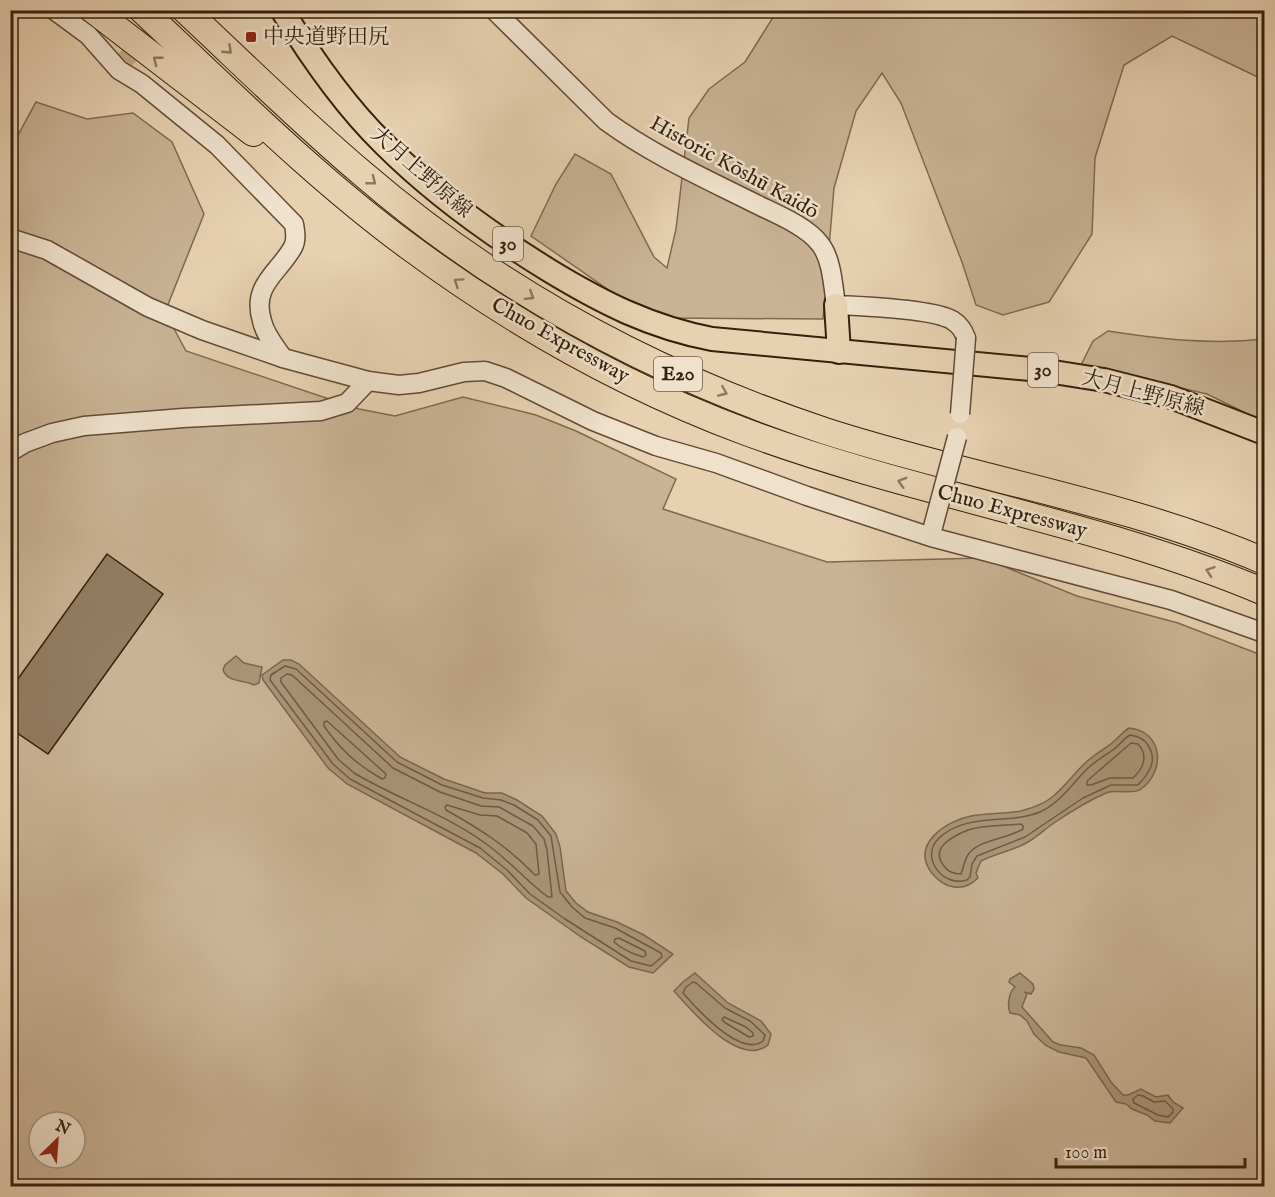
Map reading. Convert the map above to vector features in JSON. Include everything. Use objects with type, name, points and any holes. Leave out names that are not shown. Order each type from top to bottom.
[{"type":"highway","points":[[93,10],[199,93],[406,245]]},
{"type":"highway","name":"Chuo Expressway","points":[[142,10],[284,142],[406,245],[527,327],[594,365],[666,399],[744,431],[834,462],[1102,536],[1264,592]]},
{"type":"highway","name":"Chuo Expressway","points":[[185,10],[363,174],[428,226],[547,307],[611,341],[675,373],[751,404],[827,431],[1118,511],[1177,529],[1264,561]]},
{"type":"main road","name":"大月上野原線","points":[[282,10],[298,37],[345,99],[384,144],[445,198],[490,233],[617,309],[688,334],[735,342],[1041,370],[1104,380],[1171,397],[1264,433]]},
{"type":"main road","points":[[836,305],[839,352]]},
{"type":"street","points":[[54,10],[88,35],[142,84],[217,145],[294,224],[296,236],[294,246],[270,276],[262,290],[259,305],[261,321],[268,337],[283,358]]},
{"type":"street","name":"Historic Kōshū Kaidō","points":[[494,10],[606,121],[621,132],[671,161],[794,224],[817,240],[827,255],[836,305]]},
{"type":"street","points":[[10,238],[47,250],[148,307],[202,330],[283,358],[368,381],[399,386],[464,372],[485,371],[506,378],[593,421],[656,446],[716,463],[807,496],[1171,600],[1264,633]]},
{"type":"street","points":[[836,305],[936,314],[953,320],[963,330],[966,338],[957,437],[932,532]]},
{"type":"street","points":[[10,452],[52,433],[84,426],[183,417],[321,411],[347,404],[368,381]]},
{"type":"shaded area","points":[[777,11],[1264,11],[1264,80],[1172,36],[1124,65],[1095,158],[1092,234],[1049,302],[1003,315],[976,305],[962,262],[901,103],[882,73],[856,111],[834,188],[823,319],[664,318],[626,302],[531,236],[556,184],[575,154],[611,174],[654,257],[667,268],[676,229],[689,118],[709,89],[745,62]]},
{"type":"shaded area","points":[[36,102],[87,119],[133,113],[172,142],[204,214],[165,312],[186,351],[359,409],[395,416],[463,397],[536,415],[576,431],[676,479],[663,509],[827,562],[983,558],[1077,596],[1178,623],[1264,656],[1264,1186],[11,1186],[10,150]]},
{"type":"shaded area","points":[[1108,331],[1186,340],[1264,339],[1264,422],[1207,394],[1081,365],[1093,341]]},
{"type":"water","points":[[236,656],[244,663],[262,667],[259,683],[254,685],[232,679],[225,674],[223,670],[225,665]]},
{"type":"water","points":[[283,660],[291,660],[299,664],[400,757],[444,779],[485,793],[502,793],[542,816],[556,834],[566,891],[576,903],[588,912],[644,935],[673,954],[653,973],[629,967],[526,898],[503,874],[476,853],[347,784],[328,768],[263,680],[262,675]]},
{"type":"water","points":[[1129,728],[1149,736],[1157,753],[1154,772],[1141,789],[1134,792],[1106,793],[1066,815],[1028,842],[981,861],[976,873],[978,878],[966,886],[948,885],[931,872],[926,862],[925,852],[928,843],[942,829],[971,816],[1021,811],[1044,803],[1060,791],[1086,762]]},
{"type":"water","points":[[695,973],[728,1003],[761,1021],[771,1034],[768,1045],[756,1050],[744,1049],[730,1043],[704,1023],[674,991]]},
{"type":"water","points":[[1020,973],[1033,984],[1034,989],[1031,994],[1024,992],[1027,994],[1022,1007],[1053,1042],[1081,1048],[1094,1055],[1111,1082],[1123,1095],[1141,1089],[1156,1097],[1168,1095],[1173,1102],[1183,1108],[1170,1123],[1155,1121],[1126,1104],[1116,1102],[1086,1058],[1059,1052],[1045,1045],[1034,1034],[1027,1021],[1020,1015],[1010,1013],[1009,999],[1015,987],[1009,982]]},
{"type":"building","points":[[107,554],[163,594],[48,754],[10,728],[10,690]]},
{"type":"tunnel","points":[[125,60],[170,10]]},
{"type":"place","name":"中央道野田尻","points":[[251,37]]}]
